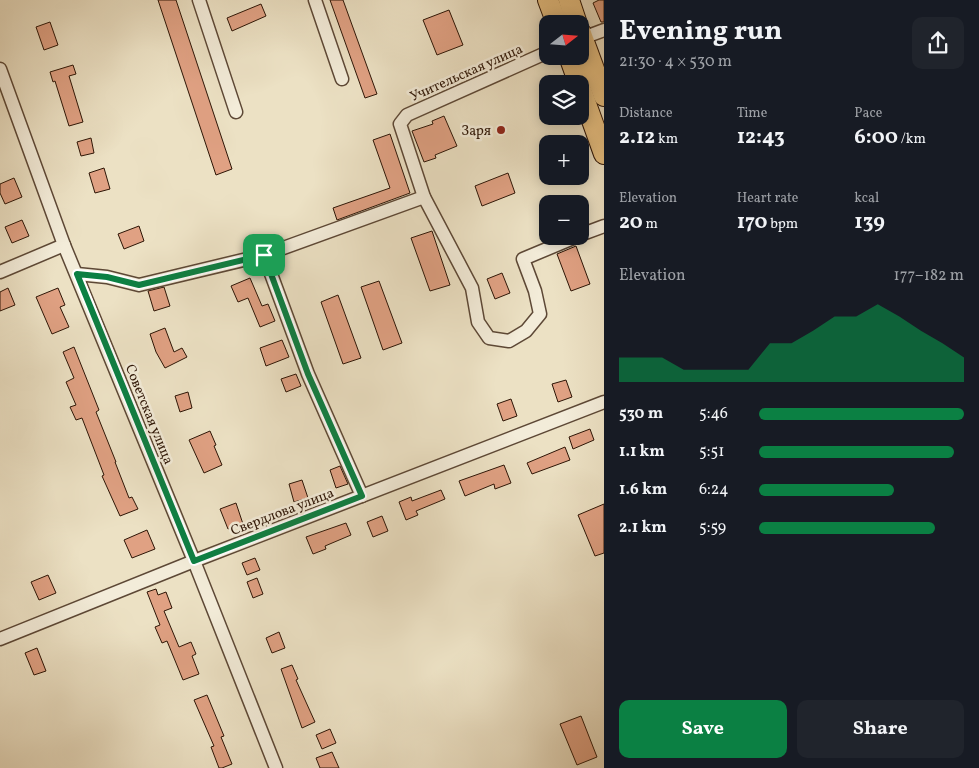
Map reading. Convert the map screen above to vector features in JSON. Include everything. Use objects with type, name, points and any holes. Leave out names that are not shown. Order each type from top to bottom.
[{"type":"main road","points":[[548,0],[554,15]]},
{"type":"main road","points":[[568,0],[573,15]]},
{"type":"main road","points":[[589,57],[604,96]]},
{"type":"main road","points":[[589,113],[604,154]]},
{"type":"street","points":[[199,0],[236,112]]},
{"type":"street","points":[[314,0],[342,79]]},
{"type":"street","points":[[589,32],[604,30]]},
{"type":"street","name":"Учительская улица","points":[[424,197],[400,124],[402,119],[412,112],[539,56]]},
{"type":"street","name":"Советская улица","points":[[0,69],[64,245],[194,561],[276,768]]},
{"type":"street","points":[[77,274],[107,277],[139,285],[264,255],[424,197],[472,288],[478,322],[489,338],[509,341],[526,331],[540,314],[535,291],[523,258],[556,245]]},
{"type":"street","points":[[589,232],[604,226]]},
{"type":"street","points":[[0,272],[64,245]]},
{"type":"street","points":[[264,255],[308,374],[362,496]]},
{"type":"street","name":"Свердлова улица","points":[[0,639],[194,561],[604,402]]},
{"type":"building","points":[[158,0],[176,0],[232,169],[216,175]]},
{"type":"building","points":[[330,0],[343,0],[377,94],[365,98]]},
{"type":"building","points":[[604,0],[604,22],[601,22],[593,3]]},
{"type":"building","points":[[261,4],[266,16],[232,31],[227,18]]},
{"type":"building","points":[[449,10],[463,45],[437,55],[423,20]]},
{"type":"building","points":[[50,22],[58,45],[44,50],[36,27]]},
{"type":"building","points":[[73,65],[76,74],[69,76],[83,122],[69,126],[55,81],[53,82],[50,72]]},
{"type":"building","points":[[444,116],[457,146],[435,155],[436,158],[424,162],[412,131],[433,124],[432,121]]},
{"type":"building","points":[[390,134],[410,193],[337,220],[333,208],[390,188],[373,140]]},
{"type":"building","points":[[91,138],[94,153],[81,156],[77,142]]},
{"type":"building","points":[[104,168],[110,189],[95,193],[89,173]]},
{"type":"building","points":[[508,173],[515,193],[482,206],[475,186]]},
{"type":"building","points":[[14,178],[22,197],[5,204],[0,193],[0,184]]},
{"type":"building","points":[[22,220],[29,236],[12,243],[5,227]]},
{"type":"building","points":[[139,226],[144,241],[124,249],[118,234]]},
{"type":"building","points":[[432,231],[450,285],[430,291],[411,238]]},
{"type":"building","points":[[576,246],[590,284],[571,291],[557,254]]},
{"type":"building","points":[[502,273],[510,293],[495,299],[487,279]]},
{"type":"building","points":[[250,278],[262,306],[268,304],[275,321],[260,327],[248,298],[238,302],[231,286]]},
{"type":"building","points":[[379,281],[402,343],[383,350],[361,287]]},
{"type":"building","points":[[164,287],[170,306],[154,311],[148,291]]},
{"type":"building","points":[[8,288],[15,305],[0,311],[0,292]]},
{"type":"building","points":[[58,288],[65,305],[60,307],[69,327],[52,334],[36,297]]},
{"type":"building","points":[[338,295],[361,358],[343,364],[321,302]]},
{"type":"building","points":[[165,328],[174,352],[182,348],[187,357],[165,368],[156,352],[150,334]]},
{"type":"building","points":[[282,340],[289,357],[266,366],[260,348]]},
{"type":"building","points":[[74,347],[99,410],[96,412],[129,498],[132,497],[138,509],[120,516],[102,476],[104,475],[82,418],[76,420],[70,407],[76,405],[66,382],[74,378],[63,352]]},
{"type":"building","points":[[296,374],[301,386],[286,392],[281,379]]},
{"type":"building","points":[[566,380],[572,397],[558,402],[552,384]]},
{"type":"building","points":[[188,392],[192,408],[180,412],[175,396]]},
{"type":"building","points":[[511,399],[517,416],[503,421],[497,404]]},
{"type":"building","points":[[590,429],[594,440],[573,449],[569,437]]},
{"type":"building","points":[[210,431],[222,465],[204,473],[189,440]]},
{"type":"building","points":[[565,447],[570,460],[532,474],[527,463]]},
{"type":"building","points":[[504,465],[511,483],[495,489],[494,484],[465,496],[459,481]]},
{"type":"building","points":[[340,466],[348,484],[336,488],[330,470]]},
{"type":"building","points":[[302,480],[308,498],[294,502],[289,484]]},
{"type":"building","points":[[441,490],[445,499],[416,511],[418,515],[406,520],[399,502],[411,497],[412,501]]},
{"type":"building","points":[[236,503],[243,524],[228,529],[220,509]]},
{"type":"building","points":[[604,504],[604,553],[595,556],[578,515]]},
{"type":"building","points":[[382,516],[388,531],[373,537],[367,522]]},
{"type":"building","points":[[346,523],[351,535],[325,546],[326,549],[313,554],[306,537]]},
{"type":"building","points":[[147,530],[155,549],[132,558],[124,540]]},
{"type":"building","points":[[255,558],[260,570],[247,575],[242,563]]},
{"type":"building","points":[[48,575],[56,593],[39,600],[31,582]]},
{"type":"building","points":[[257,578],[263,594],[253,598],[247,582]]},
{"type":"building","points":[[156,589],[158,595],[166,592],[172,608],[164,611],[179,647],[191,642],[196,654],[192,656],[199,674],[183,680],[167,641],[162,643],[155,627],[160,625],[147,592]]},
{"type":"building","points":[[279,632],[285,648],[272,653],[266,638]]},
{"type":"building","points":[[37,648],[46,671],[34,675],[25,653]]},
{"type":"building","points":[[292,665],[298,679],[296,680],[315,722],[302,728],[281,669]]},
{"type":"building","points":[[207,695],[224,736],[221,737],[232,764],[222,768],[219,768],[211,747],[214,746],[194,700]]},
{"type":"building","points":[[581,716],[597,757],[577,765],[560,724]]},
{"type":"building","points":[[330,729],[336,743],[322,749],[316,735]]},
{"type":"building","points":[[332,752],[339,768],[320,768],[316,758]]},
{"type":"place","name":"Заря","points":[[501,130]]},
{"type":"route","points":[[264,255],[308,374],[362,496],[194,561],[77,274],[107,277],[139,285],[264,255]]}]
